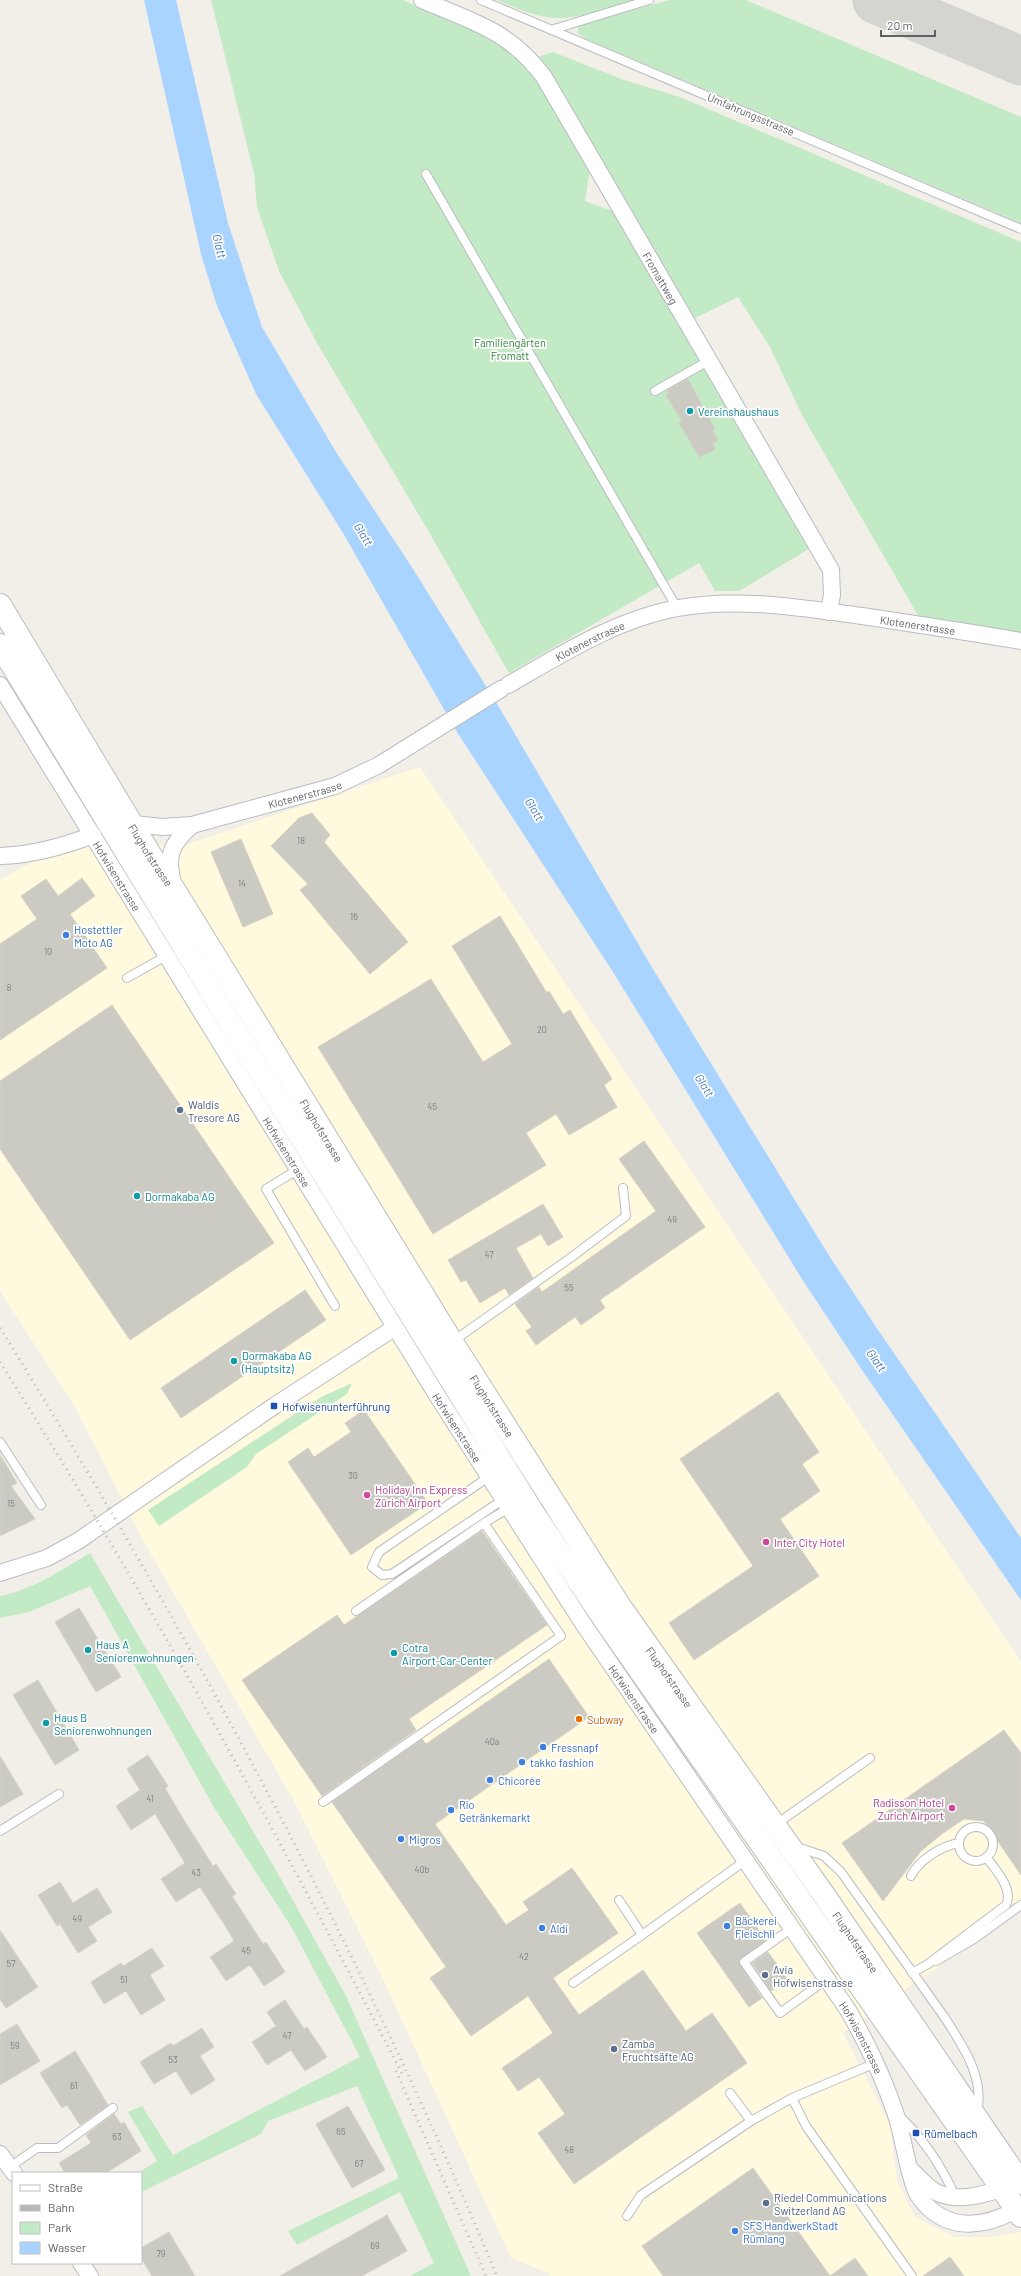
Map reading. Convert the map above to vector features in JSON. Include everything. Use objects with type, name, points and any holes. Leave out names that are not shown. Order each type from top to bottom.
[{"type":"main road","name":"Flughofstrasse","points":[[0,605],[151,856],[175,891],[452,1342],[619,1605],[788,1844],[976,2117],[1017,2197]]},
{"type":"main road","name":"Flughofstrasse","points":[[0,645],[240,1039],[532,1511],[604,1619],[1017,2197]]},
{"type":"street","name":"Fromattweg","points":[[422,0],[503,36],[530,59],[544,77],[831,570],[832,595],[829,612]]},
{"type":"street","name":"Klotenerstrasse","points":[[133,824],[162,827],[192,824],[335,786],[379,765],[505,687],[589,640],[628,622],[677,608],[708,604],[760,604],[829,612],[1021,641]]},
{"type":"street","name":"Hofwisenstrasse","points":[[0,684],[394,1328],[584,1625],[848,2010],[876,2063],[896,2113],[917,2193],[922,2201],[938,2216],[963,2224],[978,2224],[997,2219],[1017,2197]]},
{"type":"street","points":[[175,891],[170,870],[170,854],[175,843],[192,824]]},
{"type":"street","points":[[0,856],[25,855],[65,846],[93,835]]},
{"type":"street","points":[[0,1573],[47,1558],[78,1541],[274,1406],[394,1328]]},
{"type":"street","points":[[0,2154],[12,2170]]},
{"type":"street","points":[[910,2169],[938,2193],[969,2197],[1017,2197]]},
{"type":"street","points":[[82,2264],[90,2276]]},
{"type":"lane","name":"Umfahrungsstrasse","points":[[481,0],[1021,229]]},
{"type":"lane","points":[[551,30],[649,0]]},
{"type":"lane","points":[[426,174],[677,608]]},
{"type":"lane","points":[[655,391],[710,360]]},
{"type":"lane","points":[[127,978],[166,956]]},
{"type":"lane","points":[[298,1170],[266,1190],[335,1306]]},
{"type":"lane","points":[[452,1342],[567,1261],[626,1216],[623,1188]]},
{"type":"lane","points":[[0,1442],[41,1505]]},
{"type":"lane","points":[[490,1476],[378,1552],[372,1567],[382,1575],[392,1574],[507,1503]]},
{"type":"lane","points":[[356,1611],[484,1523],[507,1503]]},
{"type":"lane","points":[[323,1802],[561,1636],[484,1523]]},
{"type":"lane","points":[[774,1826],[870,1758]]},
{"type":"lane","points":[[0,1831],[59,1794]]},
{"type":"lane","points":[[978,1828],[983,1829],[988,1833],[992,1843],[990,1853],[986,1857],[977,1861],[968,1859],[961,1852],[959,1842],[963,1833],[968,1829],[978,1828]]},
{"type":"lane","points":[[911,1876],[915,1869],[924,1861],[947,1845],[959,1842]]},
{"type":"lane","points":[[788,1844],[814,1851],[836,1867],[850,1883],[959,2040],[972,2066],[979,2093],[976,2117]]},
{"type":"lane","points":[[928,1964],[958,1939],[1002,1908],[1008,1901],[1008,1891],[986,1857]]},
{"type":"lane","points":[[573,1983],[746,1860]]},
{"type":"lane","points":[[619,1900],[642,1935]]},
{"type":"lane","points":[[912,1973],[928,1964],[944,1958],[974,1940],[1021,1905]]},
{"type":"lane","points":[[792,1928],[744,1962],[780,2013],[827,1979]]},
{"type":"lane","points":[[627,2216],[641,2195],[751,2121],[792,2098],[876,2063]]},
{"type":"lane","points":[[730,2093],[751,2121]]},
{"type":"lane","points":[[792,2098],[806,2126],[912,2276]]},
{"type":"lane","points":[[12,2170],[37,2148],[58,2148],[113,2108]]},
{"type":"lane","points":[[896,2113],[913,2129],[946,2176],[955,2196]]},
{"type":"shaded area","points":[[420,767],[1021,1662],[1021,1909],[843,2033],[890,2125],[897,2181],[915,2217],[954,2237],[993,2237],[1021,2232],[1021,2276],[549,2276],[548,2273],[511,2258],[383,1979],[294,1801],[144,1542],[75,1407],[0,1291],[0,880],[62,845],[185,845]]},
{"type":"green space","name":"Familiengärten Fromatt","points":[[211,0],[403,0],[495,40],[529,68],[590,169],[585,201],[621,214],[812,547],[739,591],[715,591],[699,563],[509,673],[429,532],[317,343],[279,271],[257,207],[254,173]]},
{"type":"green space","points":[[497,0],[637,0],[586,14],[556,18],[533,14]]},
{"type":"green space","points":[[669,0],[746,0],[1021,117],[1021,223],[586,39],[577,32],[580,25]]},
{"type":"green space","points":[[553,52],[621,79],[680,97],[1021,242],[1021,633],[919,617],[802,415],[770,347],[738,297],[693,319],[538,57]]},
{"type":"green space","points":[[352,1383],[347,1394],[256,1454],[247,1467],[159,1526],[148,1510],[321,1397]]},
{"type":"green space","points":[[90,1553],[277,1872],[345,1994],[471,2276],[410,2276],[434,2263],[400,2192],[297,2245],[288,2231],[399,2178],[357,2086],[268,2121],[261,2134],[142,2192],[142,2172],[140,2172],[157,2161],[128,2112],[142,2106],[173,2155],[360,2057],[292,1928],[215,1809],[90,1586],[29,1612],[0,1618],[0,1596],[24,1589],[58,1572]]},
{"type":"water","name":"Glatt","points":[[144,0],[176,0],[228,223],[262,327],[336,452],[413,569],[499,707],[653,969],[828,1254],[876,1327],[1021,1538],[1021,1600],[862,1370],[802,1279],[613,972],[457,732],[343,533],[256,394],[217,306],[201,254]]},
{"type":"building","name":"Vereinshaushaus","points":[[688,379],[715,429],[713,431],[718,440],[713,443],[715,450],[699,457],[679,423],[682,422],[666,395],[669,394],[667,390]]},
{"type":"building","points":[[312,813],[330,835],[324,842],[408,942],[370,974],[300,890],[308,884],[271,846],[299,818]]},
{"type":"building","points":[[241,839],[273,914],[243,927],[211,852]]},
{"type":"building","points":[[82,878],[95,896],[70,914],[107,968],[0,1040],[0,944],[37,919],[21,896],[46,879],[58,896]]},
{"type":"building","points":[[500,916],[547,993],[549,991],[563,1014],[570,1010],[612,1079],[604,1085],[617,1107],[569,1135],[556,1114],[526,1133],[546,1165],[433,1234],[318,1047],[431,979],[483,1062],[512,1044],[452,946]]},
{"type":"building","name":"Dormakaba AG","points":[[112,1005],[274,1243],[130,1340],[0,1149],[0,1081]]},
{"type":"building","points":[[644,1141],[705,1227],[600,1300],[605,1308],[581,1325],[575,1317],[536,1345],[526,1331],[532,1327],[515,1304],[539,1287],[542,1292],[656,1211],[619,1159]]},
{"type":"building","points":[[543,1204],[563,1237],[548,1246],[541,1234],[516,1248],[533,1278],[509,1295],[505,1288],[480,1303],[466,1280],[461,1282],[448,1260]]},
{"type":"building","name":"Dormakaba AG (Hauptsitz)","points":[[305,1290],[326,1320],[181,1418],[161,1388]]},
{"type":"building","name":"Inter City Hotel","points":[[778,1392],[819,1452],[802,1464],[820,1491],[780,1519],[819,1576],[694,1660],[669,1623],[753,1566],[680,1459]]},
{"type":"building","points":[[364,1410],[428,1503],[351,1555],[288,1462],[308,1448],[314,1457],[351,1432],[345,1423]]},
{"type":"building","points":[[0,1455],[17,1483],[11,1486],[35,1519],[0,1536]]},
{"type":"building","name":"Cotra Airport-Car-Center","points":[[482,1531],[547,1625],[409,1719],[416,1730],[322,1796],[242,1680],[337,1615],[344,1625]]},
{"type":"building","name":"Haus A Seniorenwohnungen","points":[[79,1608],[121,1677],[96,1692],[55,1622]]},
{"type":"building","points":[[549,1659],[589,1717],[435,1824],[506,1925],[529,1910],[523,1902],[572,1868],[618,1933],[553,1978],[579,2015],[643,1970],[686,2031],[712,2013],[747,2063],[574,2184],[538,2133],[565,2114],[539,2077],[518,2091],[502,2068],[553,2033],[528,1996],[471,2036],[430,1978],[446,1967],[332,1802],[422,1739],[426,1744]]},
{"type":"building","name":"Haus B Seniorenwohnungen","points":[[38,1680],[79,1750],[55,1765],[13,1695]]},
{"type":"building","points":[[1004,1730],[1021,1753],[1021,1875],[984,1821],[964,1819],[943,1833],[921,1851],[883,1901],[842,1843]]},
{"type":"building","points":[[148,1755],[168,1786],[165,1788],[182,1817],[213,1866],[216,1864],[236,1894],[232,1896],[263,1944],[266,1942],[285,1972],[264,1986],[250,1965],[226,1981],[210,1957],[234,1941],[200,1887],[176,1902],[161,1879],[185,1863],[155,1814],[131,1830],[116,1806],[140,1790],[127,1769]]},
{"type":"building","points":[[0,1756],[23,1794],[0,1807]]},
{"type":"building","points":[[60,1882],[73,1903],[97,1888],[112,1912],[88,1927],[97,1941],[78,1953],[60,1924],[57,1926],[38,1895]]},
{"type":"building","points":[[740,1903],[766,1940],[739,1960],[740,1965],[762,1998],[749,2007],[697,1933]]},
{"type":"building","points":[[0,1930],[38,1987],[6,2008],[0,1999]]},
{"type":"building","points":[[152,1948],[164,1966],[150,1975],[165,2000],[141,2015],[126,1991],[104,2004],[91,1982],[121,1963],[123,1966]]},
{"type":"building","points":[[768,1952],[788,1980],[771,1991],[752,1963]]},
{"type":"building","points":[[285,2000],[304,2029],[307,2027],[327,2057],[305,2071],[291,2050],[267,2065],[252,2042],[276,2026],[267,2012]]},
{"type":"building","points":[[17,2024],[40,2061],[0,2085],[0,2034]]},
{"type":"building","points":[[202,2028],[214,2047],[200,2056],[215,2080],[191,2095],[176,2071],[154,2084],[140,2062],[171,2043],[173,2046]]},
{"type":"building","points":[[75,2051],[108,2105],[80,2125],[67,2105],[62,2108],[40,2073]]},
{"type":"building","points":[[348,2106],[385,2170],[352,2188],[316,2124]]},
{"type":"building","points":[[114,2114],[121,2124],[124,2122],[141,2151],[108,2172],[64,2172],[59,2163],[91,2143],[86,2135]]},
{"type":"building","points":[[753,2168],[830,2276],[663,2276],[642,2246]]},
{"type":"building","points":[[387,2215],[407,2251],[362,2276],[280,2276]]},
{"type":"building","points":[[169,2232],[195,2276],[152,2276],[142,2260],[142,2247]]},
{"type":"building","points":[[950,2257],[964,2276],[923,2276]]},
{"type":"building","points":[[855,2258],[868,2276],[830,2276]]},
{"type":"taxiway","points":[[877,0],[1021,61]]},
{"type":"railway","points":[[0,1328],[70,1442],[138,1558],[267,1792],[329,1911],[388,2031],[444,2153],[497,2276]]},
{"type":"railway","points":[[0,1362],[107,1537],[210,1715],[308,1895],[404,2077]]},
{"type":"railway","points":[[396,2071],[486,2276]]},
{"type":"place","name":"Vereinshaushaus","points":[[690,411]]},
{"type":"place","name":"Hostettler Moto AG","points":[[66,935]]},
{"type":"place","name":"Waldis Tresore AG","points":[[180,1110]]},
{"type":"place","name":"Dormakaba AG","points":[[137,1196]]},
{"type":"place","name":"Dormakaba AG (Hauptsitz)","points":[[234,1361]]},
{"type":"place","name":"Hofwisenunterführung","points":[[274,1406]]},
{"type":"place","name":"Holiday Inn Express Zürich Airport","points":[[367,1495]]},
{"type":"place","name":"Inter City Hotel","points":[[766,1542]]},
{"type":"place","name":"Haus A Seniorenwohnungen","points":[[88,1650]]},
{"type":"place","name":"Cotra Airport-Car-Center","points":[[394,1653]]},
{"type":"place","name":"Subway","points":[[579,1719]]},
{"type":"place","name":"Haus B Seniorenwohnungen","points":[[46,1723]]},
{"type":"place","name":"Fressnapf","points":[[543,1747]]},
{"type":"place","name":"takko fashion","points":[[522,1762]]},
{"type":"place","name":"Chicorée","points":[[490,1780]]},
{"type":"place","name":"Radisson Hotel Zurich Airport","points":[[952,1808]]},
{"type":"place","name":"Rio Getränkemarkt","points":[[451,1810]]},
{"type":"place","name":"Migros","points":[[401,1839]]},
{"type":"place","name":"Bäckerei Fleischli","points":[[727,1926]]},
{"type":"place","name":"Aldi","points":[[542,1928]]},
{"type":"place","name":"Avia Hofwisenstrasse","points":[[765,1975]]},
{"type":"place","name":"Zamba Fruchtsäfte AG","points":[[614,2049]]},
{"type":"place","name":"Rümelbach","points":[[916,2133]]},
{"type":"place","name":"Riedel Communications Switzerland AG","points":[[766,2203]]},
{"type":"place","name":"SFS HandwerkStadt Rümlang","points":[[735,2231]]}]
